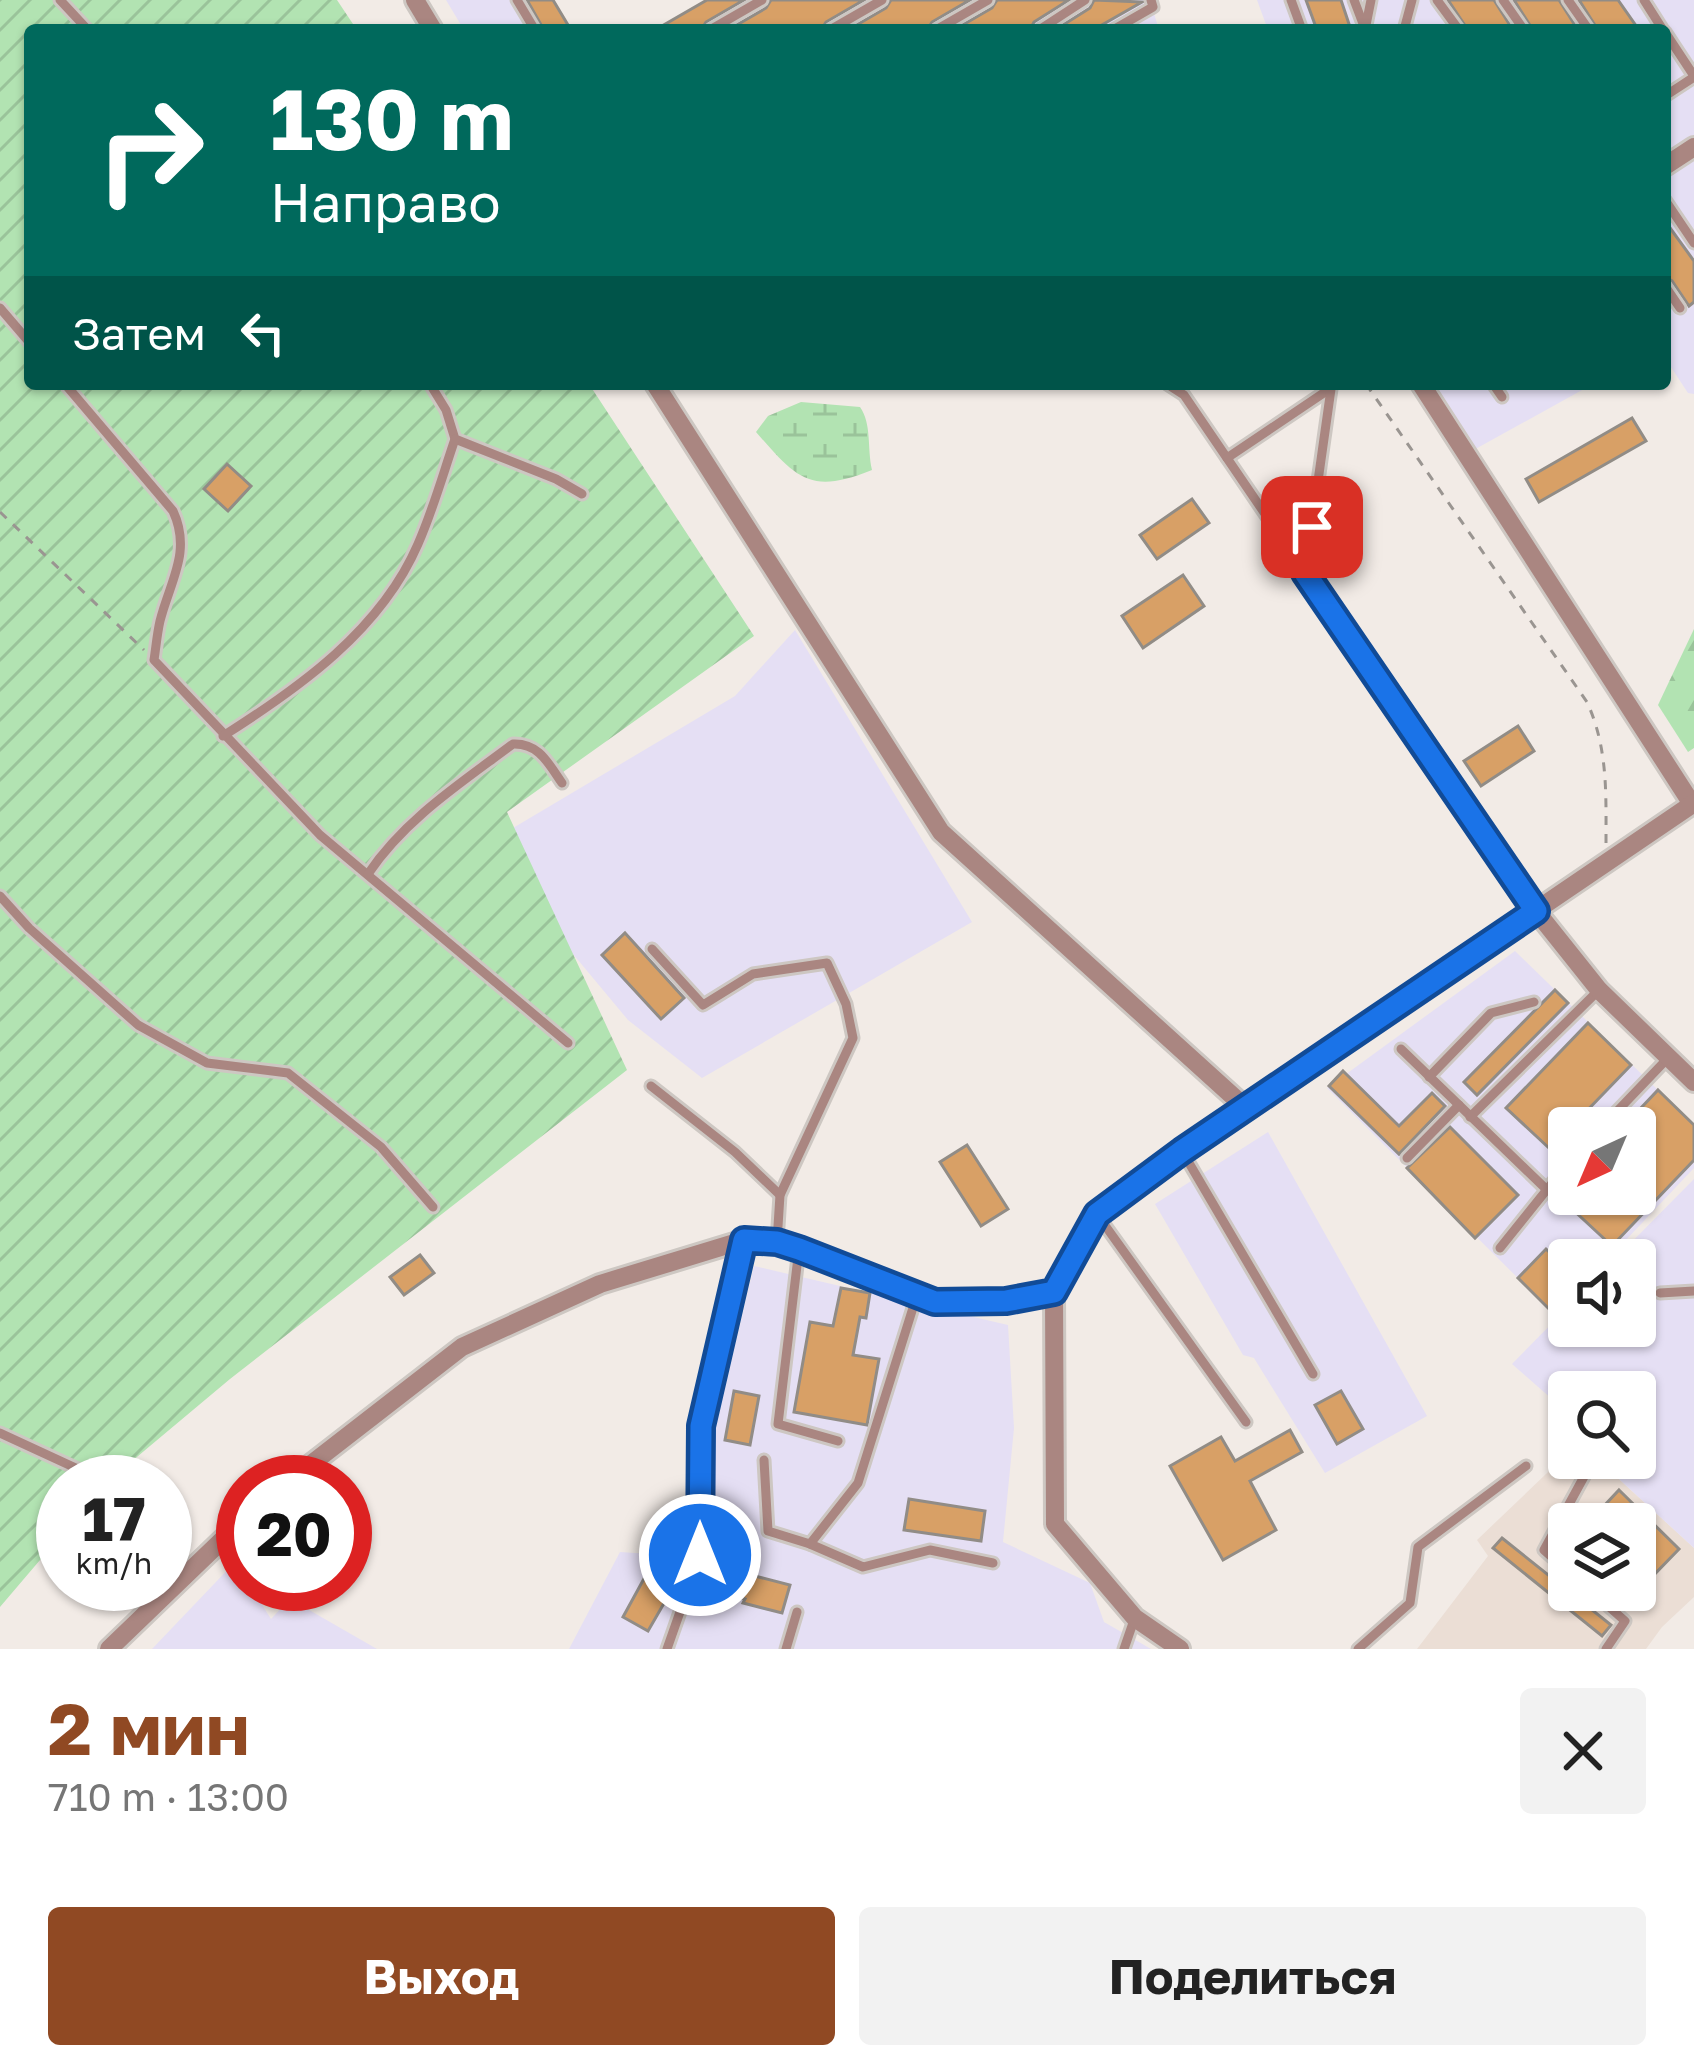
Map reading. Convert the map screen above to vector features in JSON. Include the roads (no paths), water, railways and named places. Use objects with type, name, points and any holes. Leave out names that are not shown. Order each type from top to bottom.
[{"type":"street","points":[[659,390],[940,832],[1247,1109]]},
{"type":"street","points":[[1180,1649],[1135,1618],[1055,1524],[1054,1292],[1097,1214],[1182,1151],[1693,803],[1425,390]]},
{"type":"street","points":[[1536,911],[1599,990],[1694,1082]]},
{"type":"street","points":[[324,1455],[462,1347],[600,1284],[744,1240],[799,1249],[935,1302],[1006,1301],[1054,1292]]},
{"type":"street","points":[[110,1649],[216,1546]]},
{"type":"lane","points":[[60,0],[82,24]]},
{"type":"lane","points":[[720,24],[762,0]]},
{"type":"lane","points":[[840,24],[882,0]]},
{"type":"lane","points":[[946,24],[988,0]]},
{"type":"lane","points":[[1048,24],[1084,0]]},
{"type":"lane","points":[[1123,24],[1153,7],[1151,0]]},
{"type":"lane","points":[[1436,0],[1454,24]]},
{"type":"lane","points":[[1671,42],[1694,77]]},
{"type":"lane","points":[[1671,209],[1694,243]]},
{"type":"lane","points":[[1671,295],[1680,308]]},
{"type":"lane","points":[[0,308],[24,337]]},
{"type":"lane","points":[[69,390],[173,511],[181,529],[183,552],[160,622],[154,659],[320,835],[568,1043]]},
{"type":"lane","points":[[223,736],[290,693],[361,629],[389,593],[417,547],[455,439],[434,390]]},
{"type":"lane","points":[[1176,390],[1536,911]]},
{"type":"lane","points":[[1227,458],[1326,390]]},
{"type":"lane","points":[[1305,573],[1331,390]]},
{"type":"lane","points":[[1497,390],[1502,397]]},
{"type":"lane","points":[[455,439],[556,478],[582,494]]},
{"type":"lane","points":[[368,874],[427,808],[513,744],[528,743],[541,753],[562,783]]},
{"type":"lane","points":[[0,896],[28,928],[138,1025],[206,1063],[288,1072],[381,1147],[433,1207]]},
{"type":"lane","points":[[652,949],[703,1005],[753,974],[827,963],[845,1004],[853,1038],[780,1195],[777,1242]]},
{"type":"lane","points":[[1471,1117],[1599,990]]},
{"type":"lane","points":[[1430,1077],[1491,1013],[1534,1002]]},
{"type":"lane","points":[[1401,1049],[1545,1188]]},
{"type":"lane","points":[[1621,1107],[1669,1058]]},
{"type":"lane","points":[[651,1086],[735,1152],[780,1195]]},
{"type":"lane","points":[[1407,1158],[1459,1106]]},
{"type":"lane","points":[[1182,1151],[1313,1374]]},
{"type":"lane","points":[[1500,1247],[1548,1185]]},
{"type":"lane","points":[[1097,1214],[1246,1422]]},
{"type":"lane","points":[[667,1649],[700,1555],[701,1426],[744,1240]]},
{"type":"lane","points":[[799,1249],[778,1424],[838,1441]]},
{"type":"lane","points":[[1660,1293],[1694,1291]]},
{"type":"lane","points":[[810,1544],[858,1483],[917,1295]]},
{"type":"lane","points":[[0,1433],[48,1455]]},
{"type":"lane","points":[[764,1460],[768,1531],[863,1567],[930,1550],[993,1563]]},
{"type":"lane","points":[[1358,1649],[1410,1604],[1418,1546],[1526,1466]]},
{"type":"lane","points":[[1606,1649],[1625,1621],[1614,1611]]},
{"type":"lane","points":[[786,1649],[797,1612]]},
{"type":"lane","points":[[1124,1649],[1135,1618]]}]
